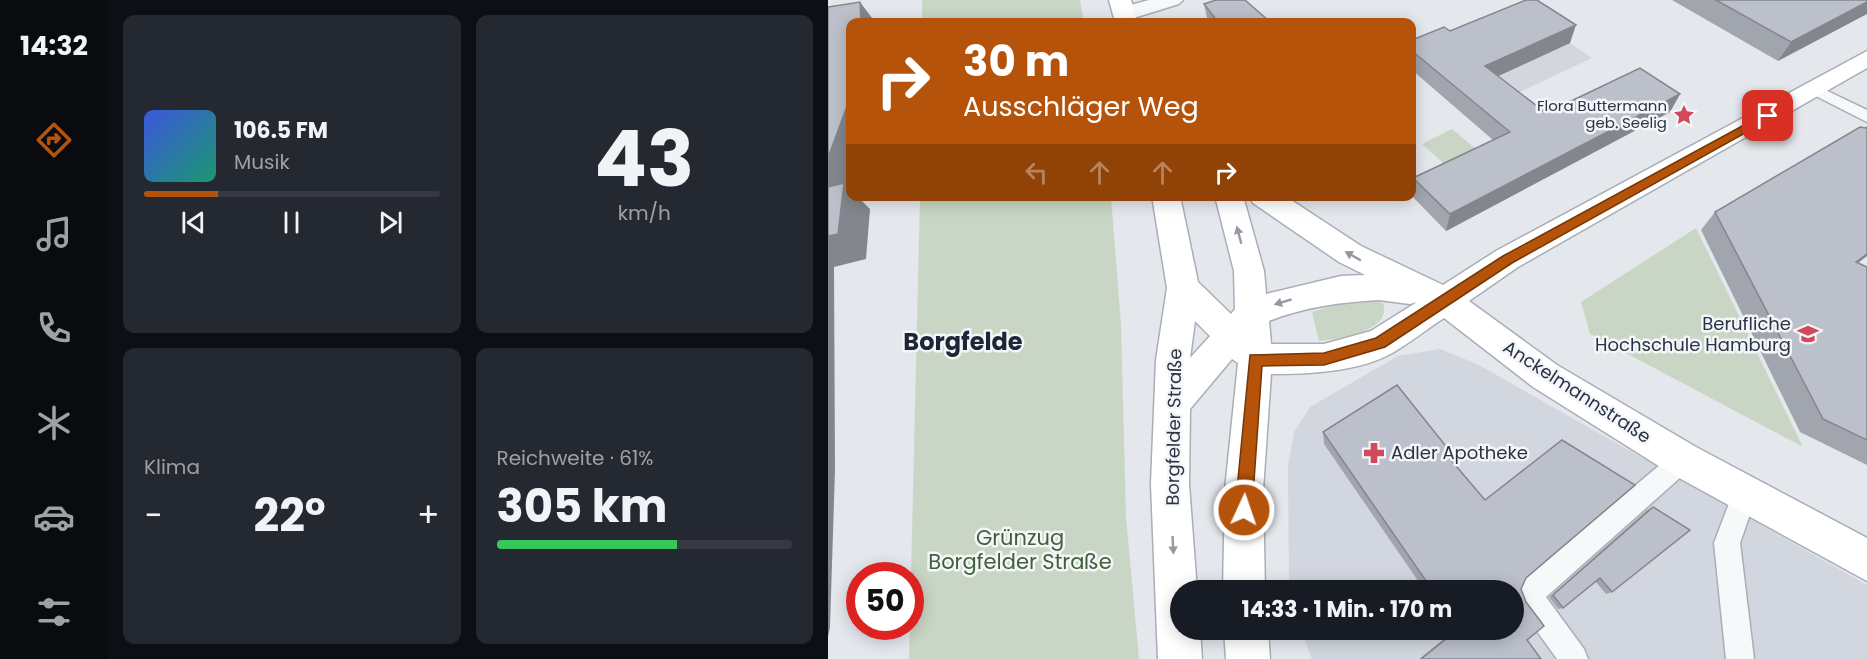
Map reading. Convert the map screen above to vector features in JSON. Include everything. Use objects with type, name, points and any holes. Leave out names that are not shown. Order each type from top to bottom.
[{"type":"main road","points":[[1183,288],[1245,337],[1303,361],[1354,352],[1395,335],[1443,300],[1507,259],[1867,58]]},
{"type":"main road","name":"Borgfelder Straße","points":[[1167,201],[1183,288],[1173,360],[1170,484],[1180,659]]},
{"type":"main road","points":[[1230,201],[1249,271],[1245,337],[1244,580]]},
{"type":"main road","name":"Anckelmannstraße","points":[[1270,201],[1350,254],[1443,300],[1545,376],[1683,460],[1867,560]]},
{"type":"main road","points":[[1172,403],[1281,302],[1341,289],[1389,288],[1425,294],[1443,300]]},
{"type":"main road","points":[[1246,640],[1248,659]]},
{"type":"street","points":[[1123,12],[1172,0]]},
{"type":"lane","points":[[1813,89],[1867,117]]},
{"type":"lane","points":[[1575,659],[1527,595],[1683,460]]},
{"type":"lane","points":[[1740,659],[1727,543],[1745,494]]},
{"type":"shaded area","points":[[1523,12],[1592,58],[1467,117],[1416,73],[1416,68]]},
{"type":"shaded area","points":[[1440,349],[1477,364],[1867,585],[1867,659],[1312,659],[1305,640],[1524,640],[1524,580],[1289,580],[1288,466],[1294,432],[1310,407],[1398,356]]},
{"type":"green space","points":[[922,0],[1080,0],[1083,18],[922,18]]},
{"type":"green space","points":[[1452,129],[1475,148],[1444,164],[1422,144]]},
{"type":"green space","name":"Grünzug Borgfelder Straße","points":[[920,201],[1111,201],[1121,325],[1126,517],[1139,659],[909,659],[909,640],[924,640],[924,562],[911,562]]},
{"type":"green space","points":[[1696,228],[1803,447],[1590,334],[1581,302]]},
{"type":"green space","points":[[1366,300],[1383,303],[1384,313],[1380,321],[1350,336],[1319,341],[1312,312],[1339,304]]},
{"type":"building","points":[[1216,0],[1245,0],[1265,18],[1215,18],[1204,4]]},
{"type":"building","points":[[1526,0],[1537,0],[1576,25],[1485,66],[1546,113],[1640,68],[1680,94],[1450,214],[1416,181],[1416,177],[1510,132],[1416,54],[1416,38],[1444,27],[1450,31]]},
{"type":"building","points":[[1716,0],[1867,0],[1867,2],[1791,42]]},
{"type":"building","points":[[860,2],[861,18],[846,18],[846,109],[828,158],[828,7]]},
{"type":"building","points":[[1860,127],[1867,127],[1867,254],[1856,262],[1867,267],[1867,440],[1823,419],[1715,212]]},
{"type":"building","points":[[844,183],[838,234],[828,236],[828,187]]},
{"type":"building","points":[[1397,385],[1449,450],[1445,453],[1485,500],[1562,440],[1635,485],[1526,578],[1524,582],[1524,580],[1425,580],[1323,432]]},
{"type":"building","points":[[1653,507],[1690,530],[1612,592],[1600,578],[1563,608],[1553,595]]},
{"type":"building","points":[[1524,597],[1544,626],[1527,640],[1541,659],[1421,659],[1445,640],[1524,640]]},
{"type":"place","name":"Flora Buttermann geb. Seelig","points":[[1684,115]]},
{"type":"place","name":"Berufliche Hochschule Hamburg","points":[[1808,334]]},
{"type":"place","name":"Adler Apotheke","points":[[1374,453]]},
{"type":"district","name":"Borgfelde","points":[[963,342]]},
{"type":"route","points":[[1244,510],[1255,359],[1303,361],[1324,359],[1380,343],[1507,259],[1768,116]]}]
